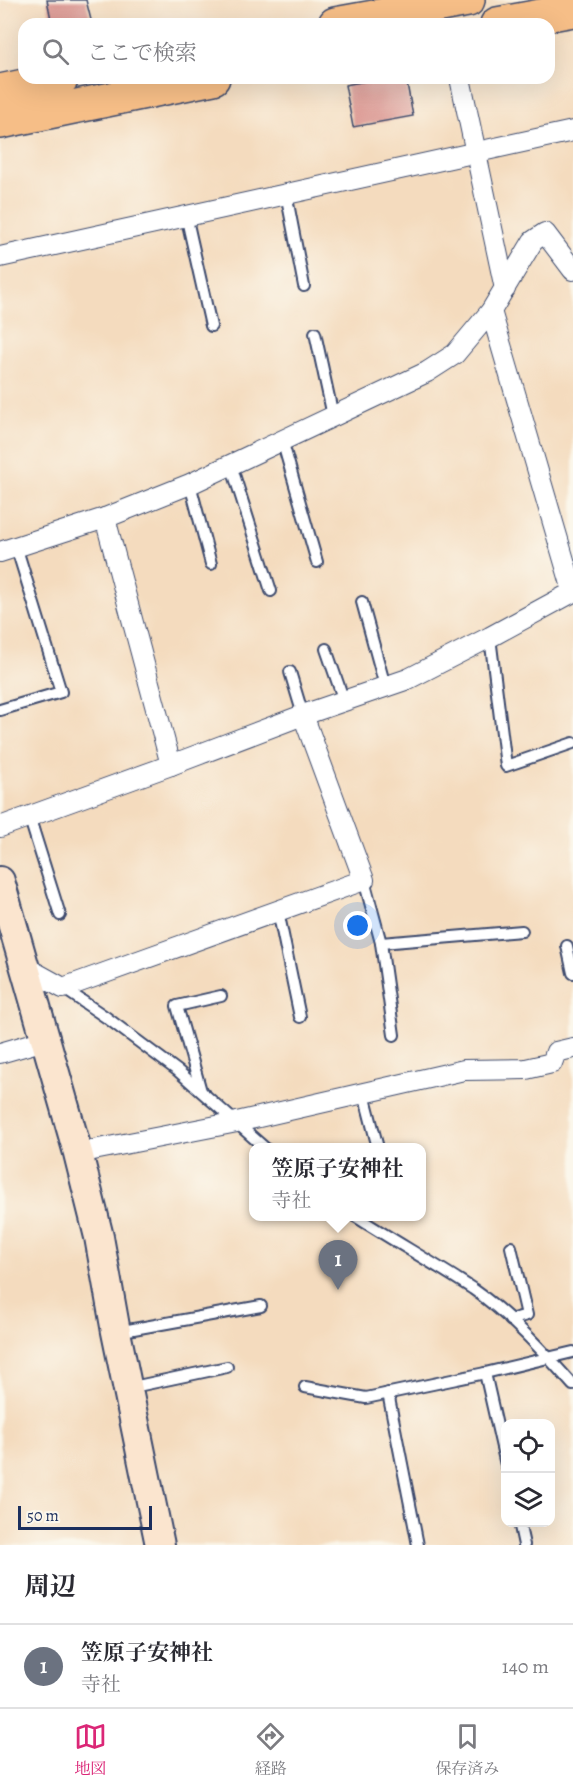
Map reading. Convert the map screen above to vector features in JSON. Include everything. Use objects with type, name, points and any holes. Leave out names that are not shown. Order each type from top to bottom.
[{"type":"highway","points":[[376,18],[451,7]]},
{"type":"highway","points":[[529,18],[573,10]]},
{"type":"highway","points":[[0,91],[33,84]]},
{"type":"highway","points":[[0,122],[184,84]]},
{"type":"street","points":[[461,84],[505,289]]},
{"type":"street","points":[[0,257],[573,131]]},
{"type":"street","points":[[8,549],[105,518],[190,484],[427,372],[455,354],[491,311],[532,241],[545,233],[573,270]]},
{"type":"street","points":[[0,827],[303,715],[408,679],[573,591],[491,311]]},
{"type":"street","points":[[105,518],[171,765]]},
{"type":"street","points":[[25,967],[63,988],[364,880],[303,715]]},
{"type":"street","points":[[2,895],[78,1153],[99,1238],[160,1545]]},
{"type":"street","points":[[0,1053],[45,1041]]},
{"type":"street","points":[[78,1153],[237,1122],[464,1070],[526,1069],[552,1063],[556,1052],[573,1048]]},
{"type":"lane","points":[[286,193],[304,286]]},
{"type":"lane","points":[[186,216],[211,326]]},
{"type":"lane","points":[[315,333],[333,416]]},
{"type":"lane","points":[[282,440],[317,562]]},
{"type":"lane","points":[[231,465],[271,591]]},
{"type":"lane","points":[[190,484],[211,564]]},
{"type":"lane","points":[[0,710],[61,692],[8,549]]},
{"type":"lane","points":[[362,602],[385,686]]},
{"type":"lane","points":[[490,637],[506,766],[573,743]]},
{"type":"lane","points":[[326,649],[344,701]]},
{"type":"lane","points":[[290,672],[303,715]]},
{"type":"lane","points":[[29,816],[60,915]]},
{"type":"lane","points":[[364,880],[381,943],[394,1035]]},
{"type":"lane","points":[[278,911],[300,1017]]},
{"type":"lane","points":[[381,943],[522,931]]},
{"type":"lane","points":[[567,946],[573,973]]},
{"type":"lane","points":[[63,988],[116,1024],[178,1071],[260,1143]]},
{"type":"lane","points":[[201,1091],[177,1006],[221,996]]},
{"type":"lane","points":[[364,1094],[377,1143]]},
{"type":"lane","points":[[363,1221],[474,1290],[510,1320],[573,1384]]},
{"type":"lane","points":[[510,1320],[527,1315],[511,1247]]},
{"type":"lane","points":[[116,1332],[261,1306]]},
{"type":"lane","points":[[305,1387],[366,1398],[573,1352]]},
{"type":"lane","points":[[128,1388],[227,1367]]},
{"type":"lane","points":[[485,1373],[501,1443]]},
{"type":"lane","points":[[388,1393],[418,1545]]},
{"type":"lane","points":[[520,1527],[524,1545]]},
{"type":"building","points":[[47,0],[86,0],[90,18],[51,18]]},
{"type":"building","points":[[407,84],[413,116],[353,127],[345,85]]},
{"type":"place","name":"笠原子安神社","points":[[338,1290]]}]
